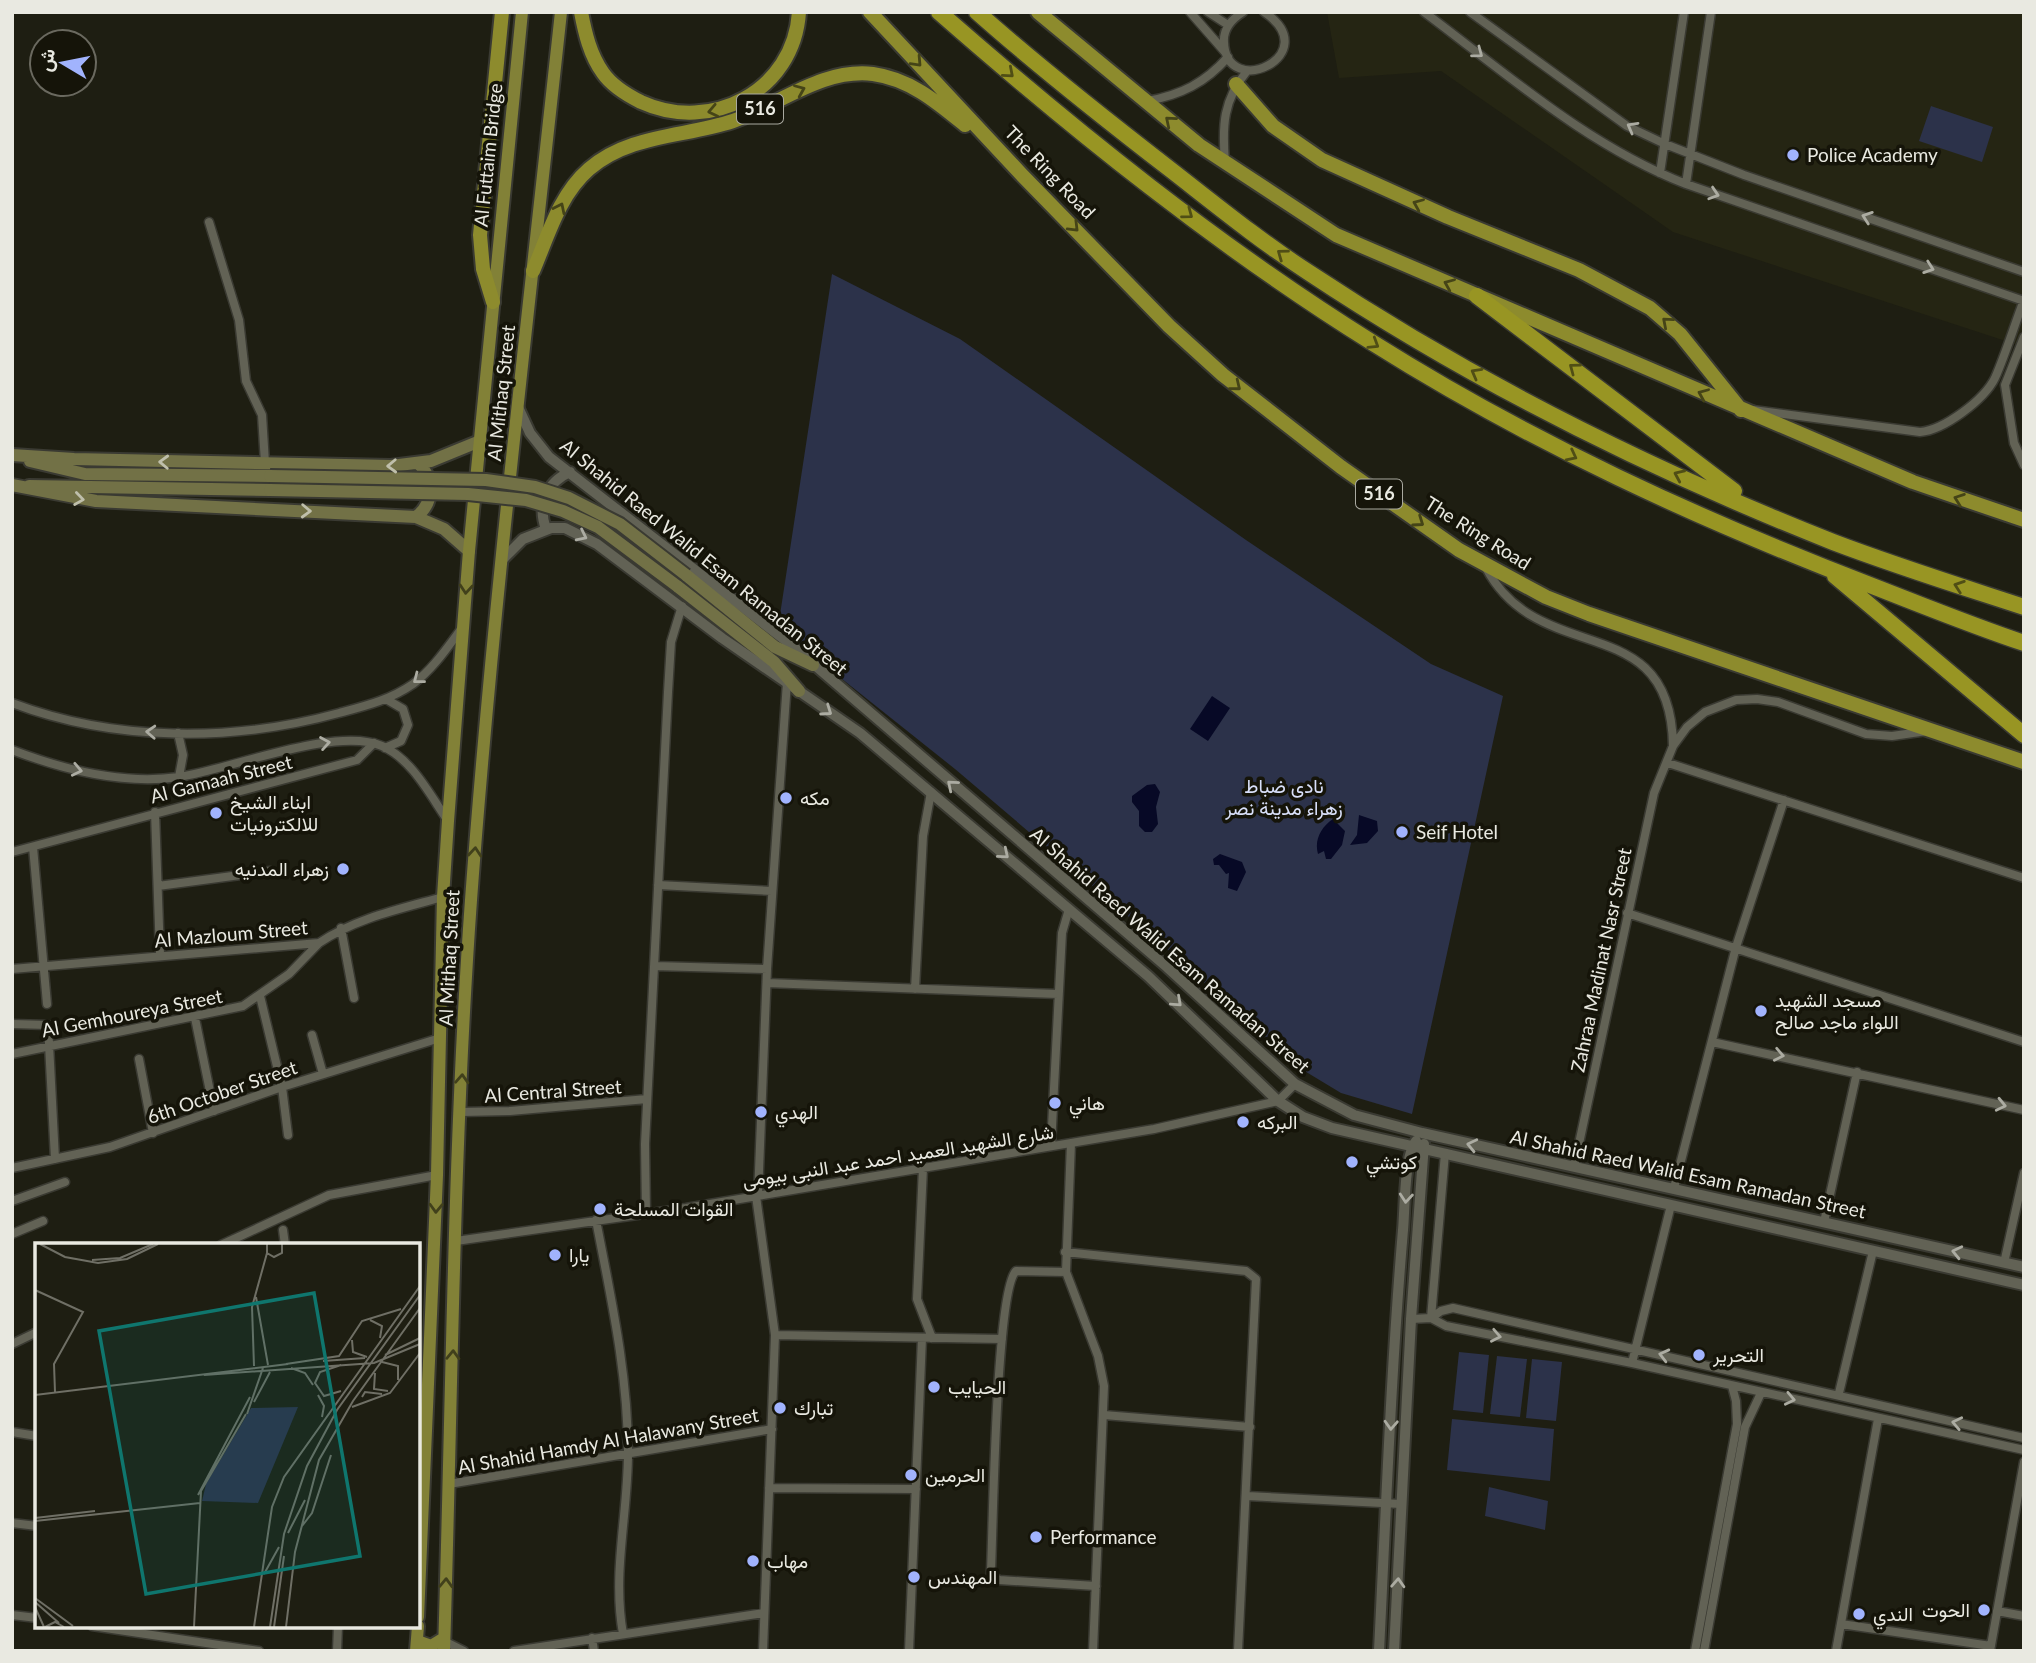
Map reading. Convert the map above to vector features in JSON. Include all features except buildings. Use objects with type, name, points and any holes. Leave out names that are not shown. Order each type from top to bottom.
[{"type":"highway","points":[[493,302],[483,270],[481,235],[502,12]]},
{"type":"highway","name":"516","points":[[581,12],[595,58],[615,86],[653,107],[694,114],[741,102],[768,83],[791,49],[799,12]]},
{"type":"highway","name":"The Ring Road","points":[[870,12],[1021,174],[1169,326],[1223,375],[1341,467],[1485,566],[1546,597],[1589,614],[2024,762]]},
{"type":"highway","points":[[939,12],[1089,140],[1240,254],[1371,342],[1483,409],[1599,470],[1713,523],[2024,643]]},
{"type":"highway","points":[[977,12],[1111,125],[1217,206],[1326,284],[1457,363],[1560,419],[1765,513],[1835,542],[2024,607]]},
{"type":"highway","points":[[1038,12],[1225,162],[1336,235],[1913,482],[2024,520]]},
{"type":"highway","name":"516","points":[[533,271],[564,200],[596,163],[638,142],[737,119],[842,75],[872,74],[914,86],[970,129],[1021,174]]},
{"type":"highway","points":[[1236,84],[1273,126],[1322,160],[1448,217],[1579,270],[1650,308],[1680,334],[1742,410]]},
{"type":"highway","points":[[1477,296],[1685,456],[1765,513]]},
{"type":"highway","points":[[1828,569],[2024,735]]},
{"type":"main road","name":"Al Futtaim Bridge","points":[[493,302],[522,12]]},
{"type":"main road","points":[[533,271],[561,12]]},
{"type":"main road","name":"Al Mithaq Street","points":[[444,1643],[461,1112],[475,857],[502,560],[533,271]]},
{"type":"main road","name":"Al Mithaq Street","points":[[420,1540],[438,1175],[447,821],[493,302]]},
{"type":"main road","points":[[16,455],[46,467],[85,474],[391,466],[444,457],[481,441]]},
{"type":"main road","points":[[416,517],[425,508],[431,489],[428,477],[418,463]]},
{"type":"main road","points":[[267,469],[478,479],[535,487],[603,514],[636,535],[775,647],[813,665]]},
{"type":"main road","points":[[15,486],[45,484],[108,489],[468,494],[526,500],[563,511],[597,527],[774,662],[799,691]]},
{"type":"main road","points":[[15,486],[106,502],[416,517],[444,528],[469,551]]},
{"type":"main road","points":[[418,1628],[416,1646],[444,1643]]},
{"type":"street","points":[[1190,12],[1227,55],[1247,71],[1261,71],[1273,64],[1282,54],[1284,40],[1281,27],[1274,15],[1264,12]]},
{"type":"street","points":[[1208,12],[1228,25]]},
{"type":"street","points":[[1227,55],[1224,43],[1228,25],[1243,12]]},
{"type":"street","points":[[1424,12],[1590,135],[1660,173],[2024,301],[1993,381],[1961,413],[1939,428],[1920,432],[1771,410],[1742,410]]},
{"type":"street","points":[[1470,12],[1627,126],[1665,144],[2024,272]]},
{"type":"street","points":[[1660,173],[1684,12]]},
{"type":"street","points":[[1686,184],[1711,12]]},
{"type":"street","points":[[1146,101],[1170,97],[1196,86],[1227,55]]},
{"type":"street","points":[[1225,162],[1223,122],[1236,84],[1247,71]]},
{"type":"street","points":[[209,222],[239,320],[246,381],[262,415],[267,469]]},
{"type":"street","points":[[2024,337],[2005,385],[2014,443],[2024,465]]},
{"type":"street","name":"Al Shahid Raed Walid Esam Ramadan Street","points":[[518,407],[536,442],[570,472],[695,567],[813,665],[1167,967],[1295,1084],[1354,1115],[1422,1133],[2024,1268]]},
{"type":"street","points":[[502,560],[523,539],[546,529],[542,510],[545,497],[558,480],[570,472]]},
{"type":"street","name":"Al Shahid Raed Walid Esam Ramadan Street","points":[[546,529],[565,528],[597,544],[860,733],[1195,1018],[1278,1101],[1303,1117],[1332,1128],[2024,1285]]},
{"type":"street","points":[[1485,566],[1502,592],[1532,618],[1622,651],[1647,668],[1668,702],[1673,746]]},
{"type":"street","points":[[646,1212],[647,1099],[671,642],[682,606]]},
{"type":"street","points":[[12,703],[102,728],[178,733],[293,724],[386,699],[426,673],[462,628]]},
{"type":"street","points":[[763,1651],[775,1335],[757,1196],[772,891],[787,682]]},
{"type":"street","points":[[385,748],[401,741],[408,725],[402,709],[386,699]]},
{"type":"street","points":[[1673,746],[1687,727],[1705,712],[1725,703],[1746,699],[1778,702],[1867,734],[1905,736],[1930,731]]},
{"type":"street","points":[[178,733],[183,755],[179,777]]},
{"type":"street","points":[[12,750],[88,772],[134,778],[179,777],[317,743],[352,739],[385,748],[409,767],[447,821]]},
{"type":"street","name":"Al Gamaah Street","points":[[12,852],[357,760],[374,743]]},
{"type":"street","name":"Zahraa Madinat Nasr Street","points":[[1574,1167],[1654,793],[1673,746]]},
{"type":"street","points":[[1668,763],[2024,878]]},
{"type":"street","points":[[915,989],[923,836],[931,792]]},
{"type":"street","points":[[1674,1188],[1735,947],[1784,800]]},
{"type":"street","points":[[966,822],[978,807]]},
{"type":"street","points":[[155,812],[160,955]]},
{"type":"street","points":[[33,847],[46,967],[47,1004]]},
{"type":"street","points":[[159,886],[270,871]]},
{"type":"street","points":[[658,885],[772,891]]},
{"type":"street","name":"Al Mazloum Street","points":[[12,969],[319,943],[341,928],[443,897]]},
{"type":"street","points":[[1051,1146],[1062,927],[1069,909]]},
{"type":"street","points":[[1627,914],[2024,1042]]},
{"type":"street","points":[[341,928],[354,998]]},
{"type":"street","name":"Al Gemhoureya Street","points":[[12,1054],[243,1006],[289,974],[319,943]]},
{"type":"street","points":[[654,966],[768,969]]},
{"type":"street","points":[[767,983],[1058,994]]},
{"type":"street","points":[[260,996],[282,1087],[288,1135]]},
{"type":"street","points":[[195,1018],[214,1111]]},
{"type":"street","points":[[12,1024],[48,1025],[55,1159]]},
{"type":"street","points":[[312,1035],[323,1074]]},
{"type":"street","name":"6th October Street","points":[[12,1168],[110,1147],[282,1087],[440,1038]]},
{"type":"street","points":[[1712,1042],[2024,1110]]},
{"type":"street","points":[[139,1059],[153,1133]]},
{"type":"street","points":[[1824,1222],[1857,1072]]},
{"type":"street","points":[[1278,1101],[1295,1084]]},
{"type":"street","name":"Al Central Street","points":[[461,1112],[510,1111],[647,1099]]},
{"type":"street","name":"شارع الشهيد العميد احمد عبد النبى بيومى","points":[[456,1241],[757,1196],[1154,1129],[1278,1101]]},
{"type":"street","points":[[1379,1651],[1398,1294],[1412,1146],[1422,1133]]},
{"type":"street","points":[[1394,1651],[1412,1295],[1425,1149],[1422,1133]]},
{"type":"street","points":[[1071,1143],[1066,1272],[1098,1356],[1104,1386],[1093,1651]]},
{"type":"street","points":[[1431,1318],[1445,1153]]},
{"type":"street","points":[[923,1168],[917,1299],[932,1338]]},
{"type":"street","points":[[2004,1263],[2024,1173]]},
{"type":"street","points":[[225,1243],[329,1195],[438,1175]]},
{"type":"street","points":[[12,1201],[65,1182]]},
{"type":"street","points":[[1632,1363],[1671,1205]]},
{"type":"street","points":[[12,1234],[43,1220]]},
{"type":"street","points":[[597,1220],[622,1349],[628,1454],[617,1593],[623,1634]]},
{"type":"street","points":[[283,1230],[285,1243]]},
{"type":"street","points":[[1839,1393],[1872,1251]]},
{"type":"street","points":[[1065,1252],[1147,1258],[1252,1274],[1257,1286],[1238,1651]]},
{"type":"street","points":[[1066,1272],[1023,1269],[1011,1276],[1002,1339],[991,1575],[999,1580],[1096,1586]]},
{"type":"street","points":[[1398,1294],[1412,1295]]},
{"type":"street","points":[[1411,1319],[1431,1318],[1445,1309],[1454,1308],[1839,1393],[2024,1438]]},
{"type":"street","points":[[1431,1318],[1446,1326],[1632,1363],[2024,1450]]},
{"type":"street","points":[[12,1344],[35,1333]]},
{"type":"street","points":[[775,1335],[1002,1339]]},
{"type":"street","points":[[909,1651],[922,1338]]},
{"type":"street","points":[[1695,1651],[1737,1424],[1737,1401],[1732,1386]]},
{"type":"street","points":[[1704,1651],[1745,1427],[1761,1393]]},
{"type":"street","points":[[1104,1415],[1250,1427]]},
{"type":"street","points":[[1836,1651],[1878,1419]]},
{"type":"street","name":"Al Shahid Hamdy Al Halawany Street","points":[[449,1484],[772,1429]]},
{"type":"street","points":[[12,1432],[35,1436]]},
{"type":"street","points":[[1841,1624],[1990,1648],[2024,1462]]},
{"type":"street","points":[[769,1488],[916,1489]]},
{"type":"street","points":[[1247,1496],[1401,1504]]},
{"type":"street","points":[[12,1523],[35,1525]]},
{"type":"street","points":[[1997,1611],[2024,1616]]},
{"type":"street","points":[[514,1651],[764,1613]]},
{"type":"street","points":[[12,1615],[35,1618]]},
{"type":"street","points":[[105,1628],[259,1651]]},
{"type":"street","points":[[337,1651],[338,1628]]},
{"type":"street","points":[[592,1638],[594,1651]]},
{"type":"street","points":[[444,1643],[464,1651]]},
{"type":"shaded area","name":"Police Academy","points":[[1327,12],[2024,12],[2024,347],[1673,232],[1441,71],[1339,78]]},
{"type":"shaded area","points":[[1212,696],[1230,708],[1208,741],[1190,729]]},
{"type":"shaded area","points":[[1155,784],[1160,792],[1156,807],[1158,824],[1152,832],[1145,832],[1139,826],[1139,811],[1132,802],[1132,796],[1147,785]]},
{"type":"shaded area","points":[[1359,815],[1377,821],[1378,831],[1367,843],[1350,845],[1357,835]]},
{"type":"shaded area","points":[[1333,819],[1345,831],[1342,845],[1331,859],[1326,859],[1324,851],[1318,854],[1317,844],[1322,830]]},
{"type":"shaded area","points":[[1220,854],[1242,862],[1246,872],[1237,891],[1228,888],[1229,873],[1226,874],[1219,865],[1214,865],[1213,859]]},
{"type":"green space","points":[[1931,106],[1993,127],[1982,162],[1919,141]]},
{"type":"green space","name":"نادى ضباط زهراء مدينة نصر","points":[[832,274],[960,339],[1246,540],[1431,664],[1503,696],[1412,1114],[1341,1093],[1288,1061],[1169,951],[955,769],[778,628]]},
{"type":"green space","points":[[1459,1352],[1489,1355],[1483,1413],[1453,1410]]},
{"type":"green space","points":[[1497,1356],[1527,1359],[1520,1417],[1490,1414]]},
{"type":"green space","points":[[1532,1359],[1562,1362],[1556,1421],[1526,1418]]},
{"type":"green space","points":[[1452,1419],[1554,1429],[1550,1481],[1447,1470]]},
{"type":"green space","points":[[1489,1487],[1548,1501],[1545,1530],[1485,1516]]},
{"type":"place","name":"Police Academy","points":[[1793,155]]},
{"type":"place","name":"مكه","points":[[786,798]]},
{"type":"place","name":"ابناء الشيخ للالكترونيات","points":[[216,813]]},
{"type":"place","name":"Seif Hotel","points":[[1402,832]]},
{"type":"place","name":"زهراء المدنيه","points":[[343,869]]},
{"type":"place","name":"مسجد الشهيد اللواء ماجد صالح","points":[[1761,1011]]},
{"type":"place","name":"هاني","points":[[1055,1103]]},
{"type":"place","name":"الهدي","points":[[761,1112]]},
{"type":"place","name":"البركه","points":[[1243,1122]]},
{"type":"place","name":"كوتشي","points":[[1352,1162]]},
{"type":"place","name":"القوات المسلحة","points":[[600,1209]]},
{"type":"place","name":"يارا","points":[[555,1255]]},
{"type":"place","name":"التحرير","points":[[1699,1355]]},
{"type":"place","name":"الحيايب","points":[[934,1387]]},
{"type":"place","name":"تبارك","points":[[780,1408]]},
{"type":"place","name":"الحرمين","points":[[911,1475]]},
{"type":"place","name":"Performance","points":[[1036,1537]]},
{"type":"place","name":"مهاب","points":[[753,1561]]},
{"type":"place","name":"المهندس","points":[[914,1577]]},
{"type":"place","name":"الحوت","points":[[1984,1610]]},
{"type":"place","name":"الندي","points":[[1859,1614]]}]
